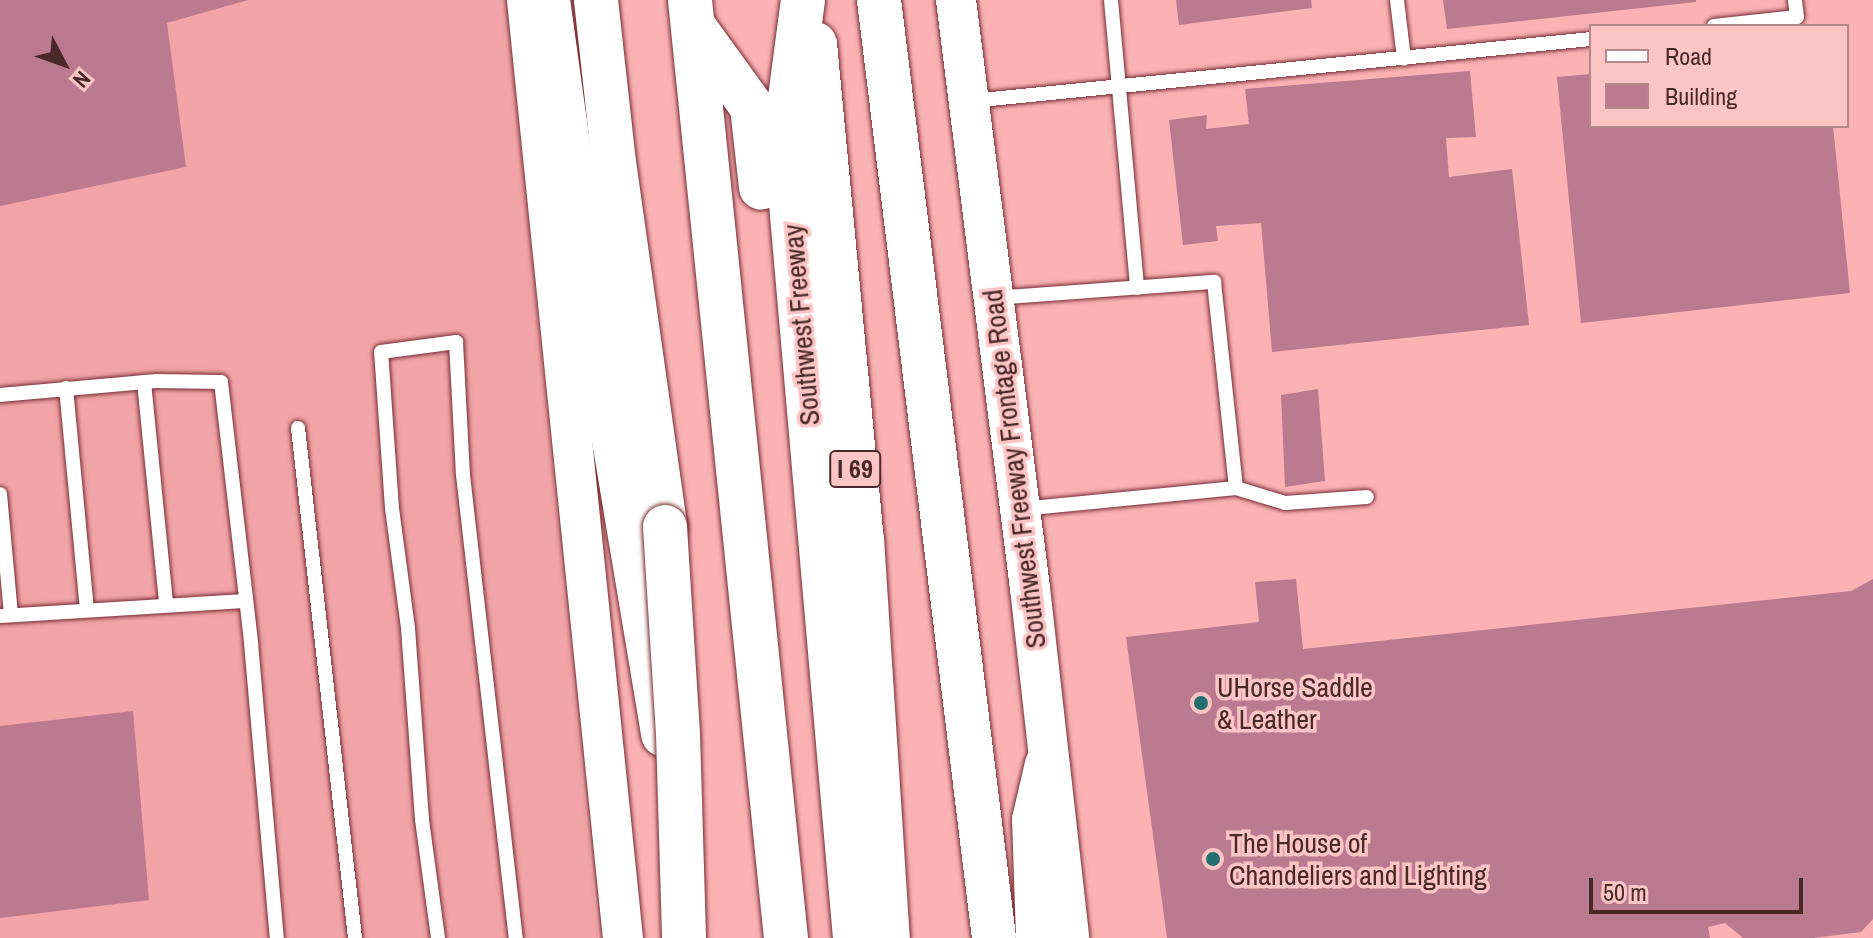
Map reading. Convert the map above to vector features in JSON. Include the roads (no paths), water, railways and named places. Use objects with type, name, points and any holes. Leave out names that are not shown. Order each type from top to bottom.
[{"type":"highway","points":[[548,0],[607,404],[697,938]]},
{"type":"highway","points":[[596,0],[614,162],[665,527],[678,734],[684,938]]},
{"type":"highway","name":"Southwest Freeway","points":[[803,0],[785,135],[855,938]]},
{"type":"highway","name":"Southwest Freeway","points":[[810,0],[862,539],[888,938]]},
{"type":"highway","points":[[879,0],[994,938]]},
{"type":"highway","name":"Southwest Freeway","points":[[692,12],[786,938]]},
{"type":"highway","name":"Southwest Freeway","points":[[692,12],[752,107],[836,938]]},
{"type":"highway","points":[[1038,938],[1034,820],[1047,764]]},
{"type":"main road","points":[[527,0],[623,938]]},
{"type":"main road","name":"Southwest Freeway Frontage Road","points":[[956,0],[966,101],[1020,509],[1069,938]]},
{"type":"lane","points":[[1111,0],[1137,288]]},
{"type":"lane","points":[[1397,0],[1404,59]]},
{"type":"lane","points":[[1732,24],[1797,17],[1795,0]]},
{"type":"lane","points":[[966,101],[1589,39]]},
{"type":"lane","points":[[993,298],[1214,282],[1236,488]]},
{"type":"lane","points":[[438,938],[422,819],[408,628],[392,508],[381,352],[456,342],[463,475],[516,938]]},
{"type":"lane","points":[[144,382],[166,604]]},
{"type":"lane","points":[[0,395],[144,382],[221,382],[246,601],[277,938]]},
{"type":"lane","points":[[66,388],[87,609]]},
{"type":"lane","points":[[298,428],[355,938]]},
{"type":"lane","points":[[1020,509],[1236,488],[1285,503],[1367,497]]},
{"type":"lane","points":[[0,494],[6,615],[246,601]]},
{"type":"place","name":"UHorse Saddle & Leather","points":[[1201,703]]},
{"type":"place","name":"The House of Chandeliers and Lighting","points":[[1213,859]]}]
